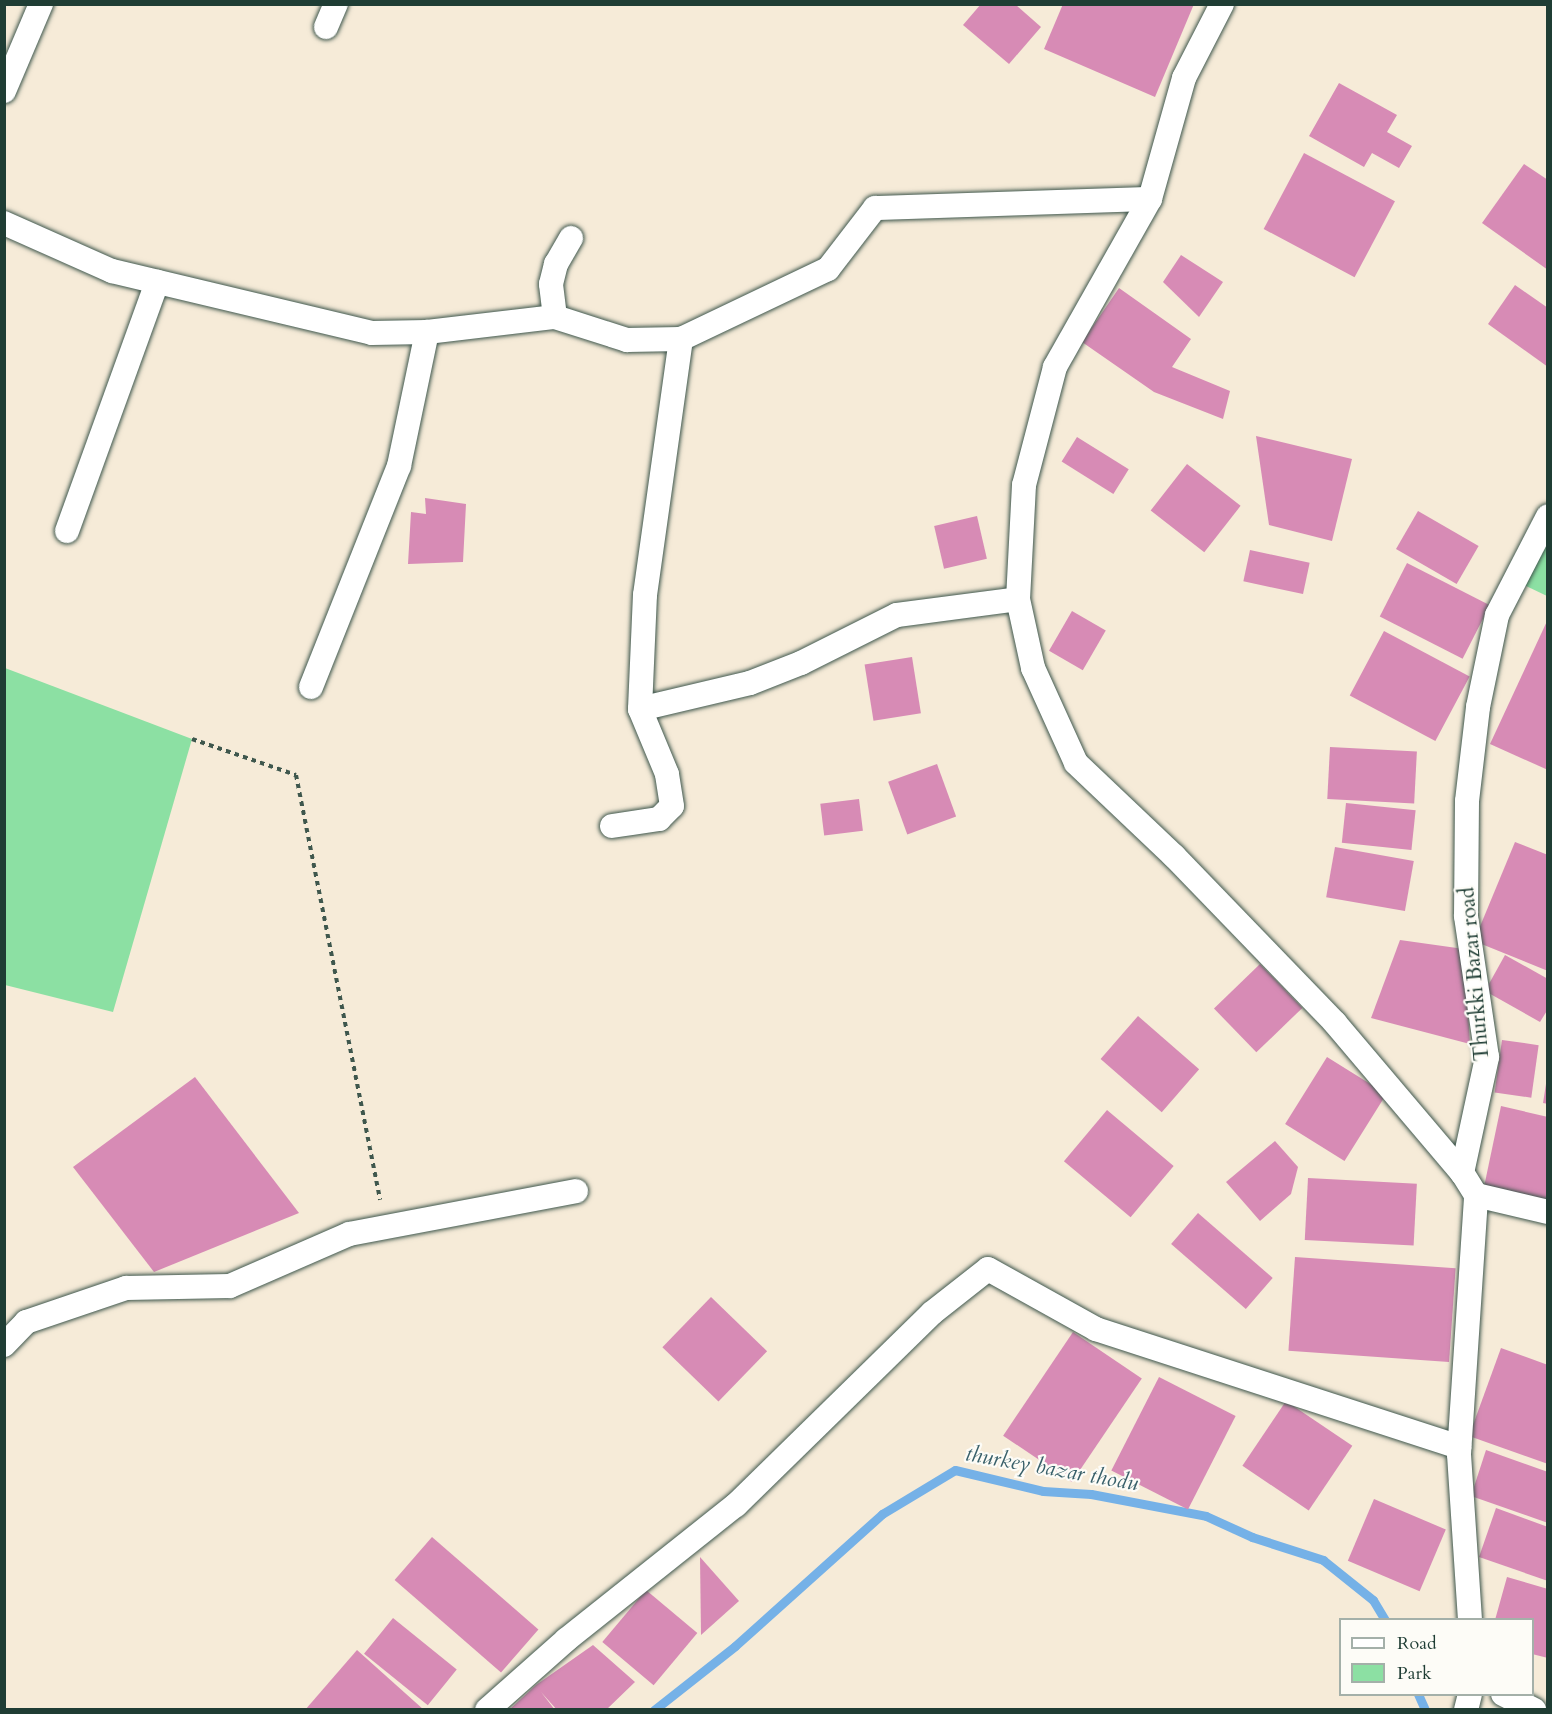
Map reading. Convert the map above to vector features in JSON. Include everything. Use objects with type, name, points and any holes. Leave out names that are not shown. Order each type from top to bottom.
[{"type":"street","points":[[4,91],[41,4]]},
{"type":"street","points":[[326,27],[336,4]]},
{"type":"street","points":[[1222,4],[1184,78],[1150,199],[1055,367],[1024,485],[1018,599],[1033,668],[1076,763],[1174,856],[1335,1023],[1462,1173],[1476,1195],[1460,1447],[1470,1618]]},
{"type":"street","points":[[4,223],[112,272],[372,333],[427,332],[555,317],[627,340],[681,339],[828,268],[875,208],[1150,199]]},
{"type":"street","points":[[555,317],[551,284],[556,264],[571,238]]},
{"type":"street","points":[[67,531],[157,282]]},
{"type":"street","points":[[311,687],[399,466],[427,332]]},
{"type":"street","points":[[612,826],[659,819],[672,806],[667,774],[640,709],[645,595],[681,339]]},
{"type":"street","name":"Thurkki Bazar road","points":[[1462,1173],[1487,1057],[1466,916],[1467,801],[1478,707],[1497,615],[1548,516]]},
{"type":"street","points":[[640,709],[750,683],[801,663],[897,615],[1018,599]]},
{"type":"street","points":[[4,1346],[26,1323],[126,1288],[230,1286],[349,1234],[576,1191]]},
{"type":"street","points":[[1476,1195],[1548,1212]]},
{"type":"street","points":[[487,1710],[566,1640],[736,1504],[932,1312],[988,1269],[1096,1329],[1460,1447]]},
{"type":"street","points":[[1505,1696],[1534,1710]]},
{"type":"path","points":[[192,739],[296,775],[385,1227]]},
{"type":"green space","points":[[1547,520],[1547,596],[1518,582]]},
{"type":"green space","points":[[5,668],[192,739],[113,1012],[5,985]]},
{"type":"building","points":[[981,4],[1015,4],[1041,27],[1009,64],[963,25]]},
{"type":"building","points":[[1063,4],[1194,4],[1155,97],[1044,49]]},
{"type":"building","points":[[1339,83],[1397,115],[1387,132],[1412,146],[1399,168],[1372,153],[1364,167],[1309,136]]},
{"type":"building","points":[[1304,153],[1395,201],[1355,277],[1264,229]]},
{"type":"building","points":[[1524,164],[1548,180],[1548,270],[1482,223]]},
{"type":"building","points":[[1181,255],[1223,282],[1199,317],[1163,282]]},
{"type":"building","points":[[1515,285],[1548,308],[1548,367],[1488,324]]},
{"type":"building","points":[[1119,288],[1191,339],[1172,367],[1230,391],[1223,419],[1154,392],[1082,342]]},
{"type":"building","points":[[1256,436],[1352,459],[1332,541],[1269,525]]},
{"type":"building","points":[[1077,437],[1129,469],[1113,494],[1062,462]]},
{"type":"building","points":[[1187,464],[1241,506],[1204,552],[1151,510]]},
{"type":"building","points":[[425,498],[466,504],[463,562],[408,564],[411,512],[426,514]]},
{"type":"building","points":[[1418,511],[1479,546],[1457,584],[1396,549]]},
{"type":"building","points":[[977,516],[987,559],[944,569],[934,526]]},
{"type":"building","points":[[1250,550],[1310,563],[1303,594],[1243,581]]},
{"type":"building","points":[[1407,563],[1490,605],[1463,659],[1380,616]]},
{"type":"building","points":[[1072,611],[1106,630],[1083,670],[1049,651]]},
{"type":"building","points":[[1548,619],[1548,770],[1490,744]]},
{"type":"building","points":[[1384,631],[1470,677],[1435,741],[1350,695]]},
{"type":"building","points":[[912,657],[921,713],[874,721],[865,665]]},
{"type":"building","points":[[1330,747],[1417,752],[1414,803],[1327,799]]},
{"type":"building","points":[[937,764],[956,817],[907,834],[888,782]]},
{"type":"building","points":[[859,799],[863,831],[824,836],[820,804]]},
{"type":"building","points":[[1346,803],[1416,810],[1411,850],[1342,843]]},
{"type":"building","points":[[1515,842],[1548,855],[1548,971],[1474,941]]},
{"type":"building","points":[[1335,847],[1414,861],[1405,911],[1326,897]]},
{"type":"building","points":[[1400,940],[1464,949],[1470,1044],[1371,1018]]},
{"type":"building","points":[[1505,955],[1548,979],[1548,1009],[1540,1022],[1485,991]]},
{"type":"building","points":[[1260,964],[1302,1008],[1256,1052],[1214,1008]]},
{"type":"building","points":[[1138,1016],[1199,1069],[1162,1112],[1101,1059]]},
{"type":"building","points":[[1502,1040],[1539,1045],[1531,1098],[1495,1092]]},
{"type":"building","points":[[1327,1057],[1386,1094],[1344,1161],[1285,1124]]},
{"type":"building","points":[[195,1077],[299,1213],[154,1272],[73,1167]]},
{"type":"building","points":[[1546,1084],[1548,1084],[1548,1104],[1543,1103]]},
{"type":"building","points":[[1501,1106],[1548,1117],[1548,1201],[1484,1187]]},
{"type":"building","points":[[1107,1110],[1174,1166],[1131,1217],[1064,1161]]},
{"type":"building","points":[[1275,1141],[1298,1167],[1291,1194],[1260,1221],[1226,1182]]},
{"type":"building","points":[[1308,1178],[1417,1184],[1414,1246],[1305,1240]]},
{"type":"building","points":[[1198,1213],[1273,1278],[1246,1309],[1171,1244]]},
{"type":"building","points":[[1295,1257],[1456,1268],[1449,1362],[1288,1351]]},
{"type":"building","points":[[711,1297],[767,1351],[718,1402],[662,1347]]},
{"type":"building","points":[[1073,1332],[1142,1378],[1072,1482],[1003,1436]]},
{"type":"building","points":[[1501,1348],[1548,1365],[1548,1464],[1469,1436]]},
{"type":"building","points":[[1159,1377],[1236,1416],[1188,1510],[1111,1471]]},
{"type":"building","points":[[1286,1401],[1352,1446],[1309,1510],[1242,1466]]},
{"type":"building","points":[[1486,1450],[1548,1472],[1548,1523],[1471,1496]]},
{"type":"building","points":[[1374,1499],[1446,1529],[1420,1591],[1348,1561]]},
{"type":"building","points":[[1496,1508],[1548,1527],[1548,1581],[1479,1557]]},
{"type":"building","points":[[432,1537],[538,1630],[501,1673],[395,1580]]},
{"type":"building","points":[[700,1557],[739,1601],[701,1635]]},
{"type":"building","points":[[1507,1577],[1548,1589],[1548,1658],[1534,1654],[1534,1618],[1496,1618]]},
{"type":"building","points":[[646,1590],[697,1633],[654,1685],[602,1642]]},
{"type":"building","points":[[393,1618],[457,1670],[428,1705],[364,1654]]},
{"type":"building","points":[[593,1645],[635,1682],[606,1710],[557,1710],[541,1692],[555,1710],[509,1710],[536,1685]]},
{"type":"building","points":[[357,1650],[424,1710],[305,1710]]},
{"type":"waterway","name":"thurkey bazar thodu","points":[[654,1710],[735,1646],[882,1514],[955,1470],[1043,1491],[1091,1494],[1206,1516],[1252,1537],[1323,1560],[1373,1600],[1384,1618]]},
{"type":"waterway","name":"thurkey bazar thodu","points":[[1419,1696],[1425,1710]]}]
